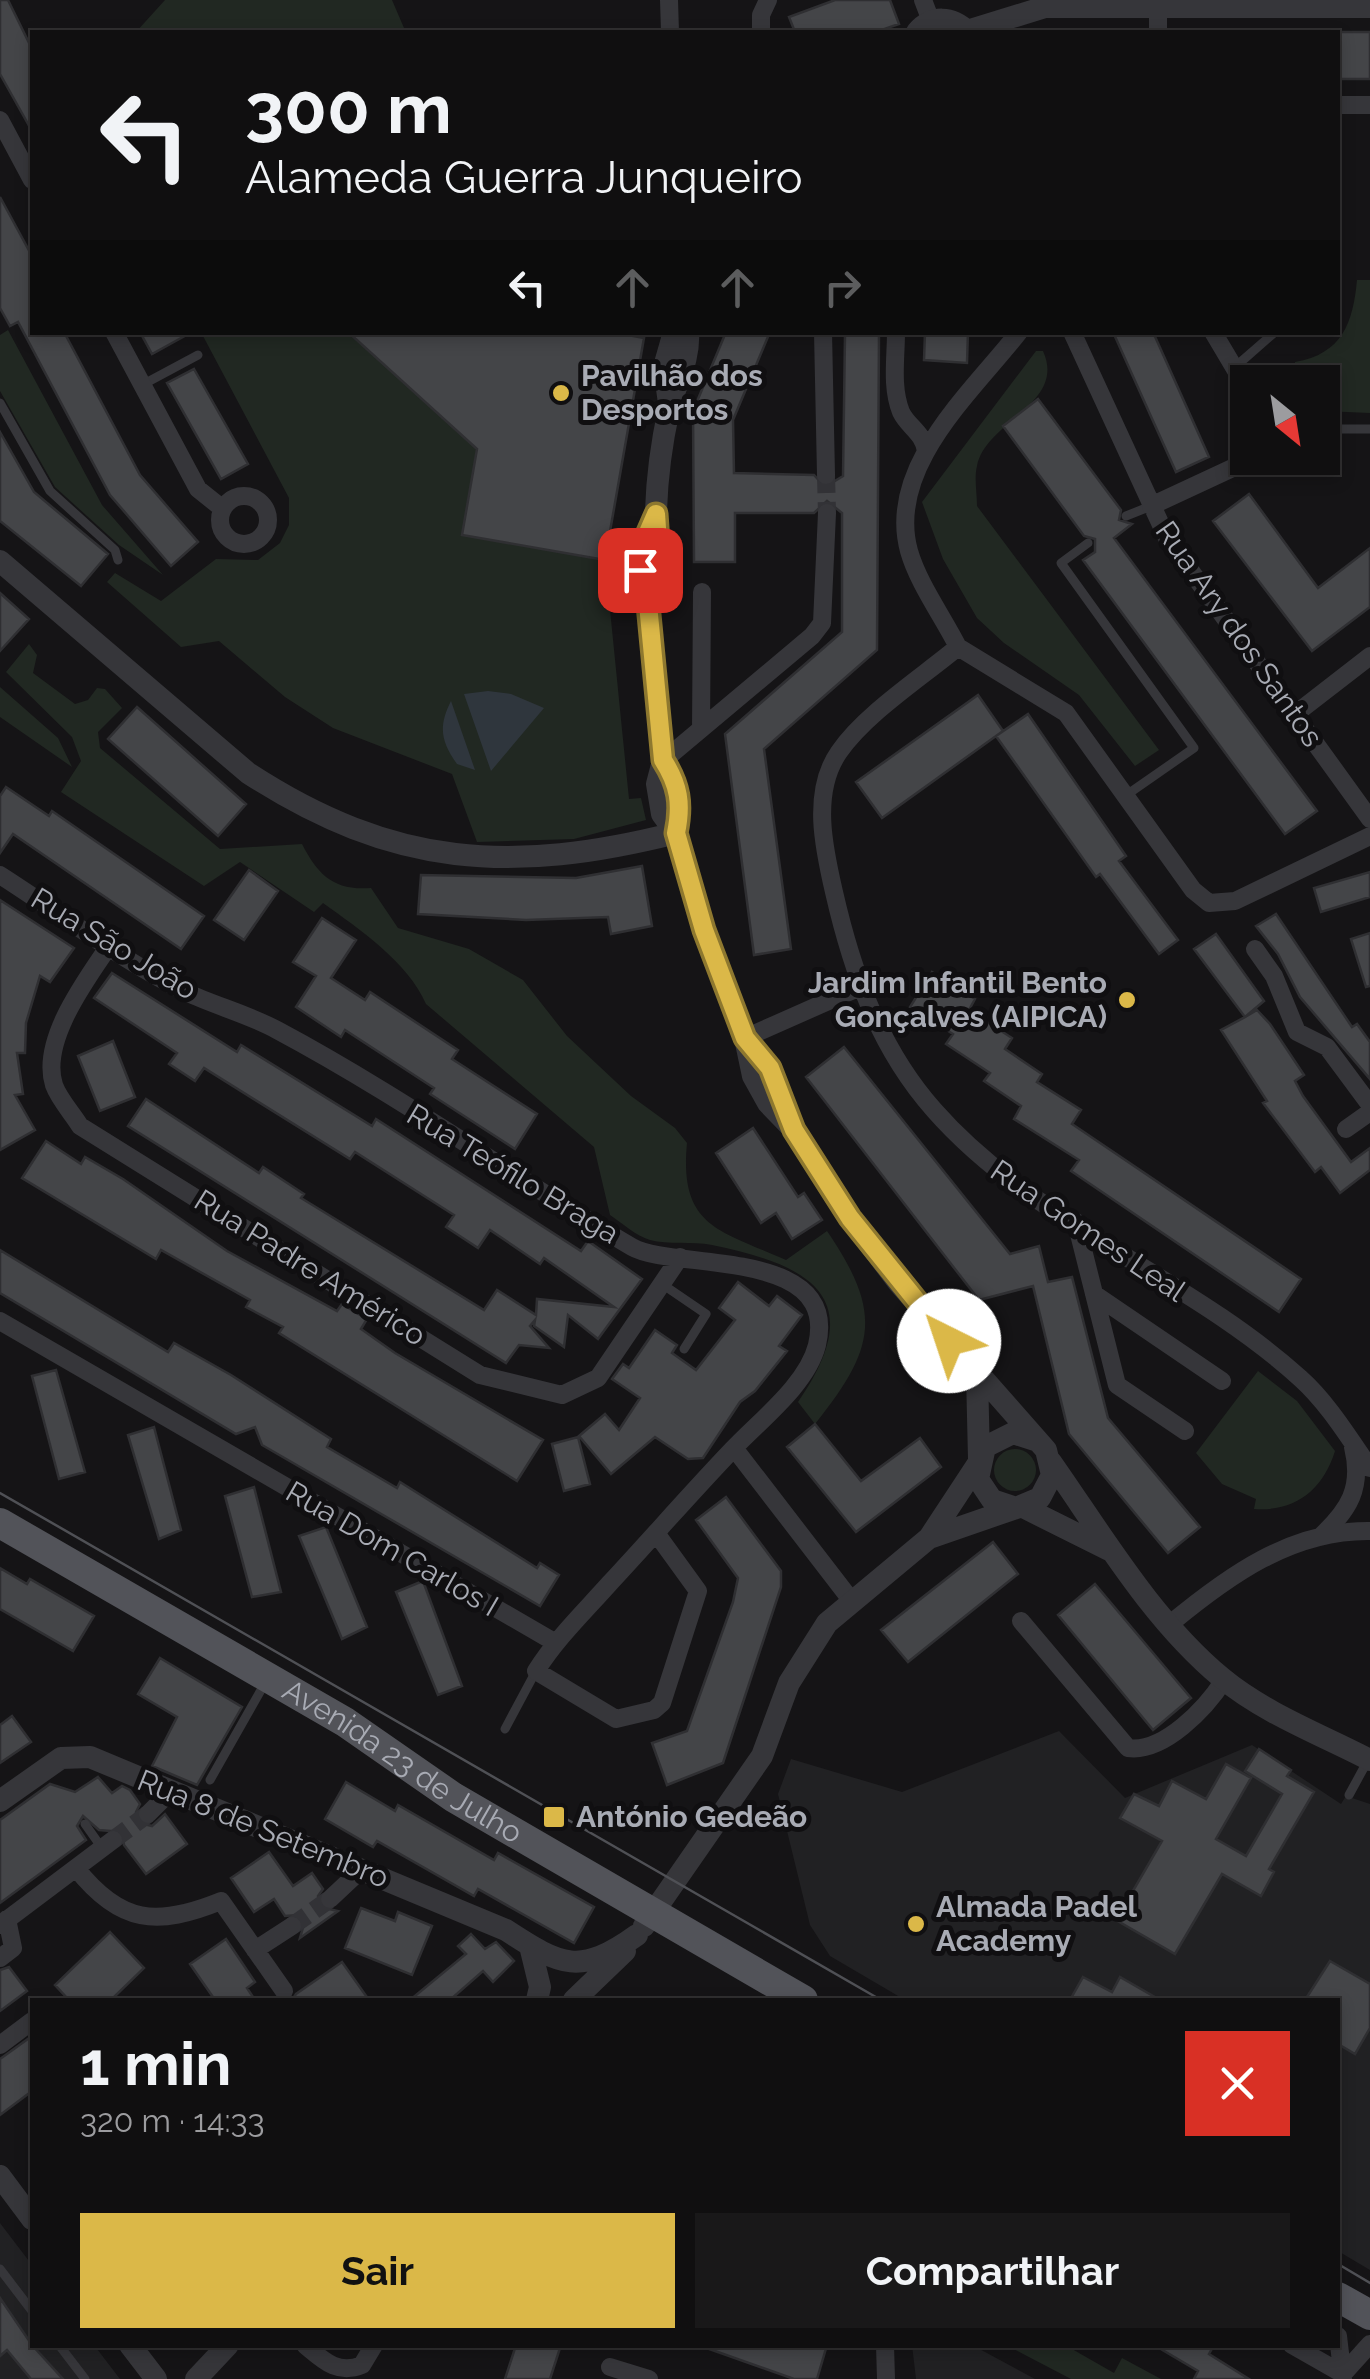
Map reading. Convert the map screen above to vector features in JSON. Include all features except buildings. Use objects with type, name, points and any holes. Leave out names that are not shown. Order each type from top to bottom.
[{"type":"main road","name":"Avenida 23 de Julho","points":[[0,1522],[346,1722],[645,1925],[799,1998]]},
{"type":"main road","points":[[1340,2298],[1370,2314]]},
{"type":"street","points":[[669,0],[670,30]]},
{"type":"street","points":[[761,30],[760,16],[768,0]]},
{"type":"street","points":[[973,30],[1045,7],[1370,7]]},
{"type":"street","points":[[1158,8],[1158,30]]},
{"type":"street","points":[[924,18],[957,22],[965,30]]},
{"type":"street","points":[[1340,104],[1370,105]]},
{"type":"street","points":[[0,120],[30,176]]},
{"type":"street","points":[[116,335],[198,489],[224,509]]},
{"type":"street","points":[[670,407],[664,367],[673,335]]},
{"type":"street","points":[[688,335],[684,368],[670,407],[656,514],[660,571],[647,594],[663,760],[676,780],[681,810],[676,833],[704,930],[761,1091],[794,1130],[862,1234],[977,1374],[1038,1441],[1112,1552],[1170,1624],[1224,1680],[1369,1760]]},
{"type":"street","points":[[824,335],[826,476]]},
{"type":"street","points":[[896,335],[895,392],[903,416],[918,431],[926,451]]},
{"type":"street","points":[[1017,335],[926,451],[905,497],[909,551],[958,647],[1066,713],[1193,890],[1209,903],[1235,900],[1370,836]]},
{"type":"street","name":"Rua Ary dos Santos","points":[[1073,335],[1151,506],[1184,564],[1370,818]]},
{"type":"street","points":[[1215,335],[1233,365]]},
{"type":"street","points":[[1151,506],[1230,469]]},
{"type":"street","points":[[663,760],[822,624],[827,513]]},
{"type":"street","points":[[0,561],[217,751],[294,801],[391,841],[441,854],[524,860],[579,855],[676,833]]},
{"type":"street","points":[[702,592],[702,729]]},
{"type":"street","name":"Rua Gomes Leal","points":[[958,647],[859,731],[838,754],[826,783],[824,848],[860,988],[903,1069],[932,1109],[978,1156],[1302,1379],[1370,1468]]},
{"type":"street","points":[[1294,714],[1370,656]]},
{"type":"street","name":"Rua São João","points":[[0,874],[184,991],[230,1011]]},
{"type":"street","name":"Rua Padre Américo","points":[[109,946],[68,1008],[53,1059],[54,1084],[80,1126],[480,1374],[562,1396],[584,1388],[598,1378],[680,1257]]},
{"type":"street","points":[[1255,949],[1274,976],[1298,1032],[1327,1046],[1370,1109],[1346,1129]]},
{"type":"street","points":[[745,1038],[860,988]]},
{"type":"street","name":"Rua Teófilo Braga","points":[[230,1011],[274,1028],[638,1250],[716,1259],[790,1281],[807,1297],[814,1312],[817,1345],[810,1360],[766,1416],[734,1448]]},
{"type":"street","points":[[1076,1222],[1118,1385],[1185,1431]]},
{"type":"street","points":[[1094,1294],[1222,1381]]},
{"type":"street","name":"Rua Dom Carlos I","points":[[0,1321],[556,1643]]},
{"type":"street","points":[[977,1374],[978,1462],[987,1496],[1112,1552]]},
{"type":"street","points":[[576,1998],[645,1925],[762,1756],[805,1651],[851,1600],[929,1538],[989,1443],[1006,1434],[1038,1441]]},
{"type":"street","points":[[1320,1537],[1343,1516],[1356,1493],[1352,1442]]},
{"type":"street","points":[[656,1533],[698,1591],[660,1706],[616,1720],[536,1671],[556,1643],[656,1533],[734,1448],[851,1600]]},
{"type":"street","points":[[929,1538],[1020,1508],[1044,1493],[1052,1475],[1051,1462]]},
{"type":"street","points":[[1170,1624],[1257,1560],[1320,1537],[1370,1531]]},
{"type":"street","points":[[1021,1621],[1128,1748],[1153,1746],[1210,1702],[1224,1680]]},
{"type":"street","name":"Rua 8 de Setembro","points":[[0,1801],[48,1765],[75,1755],[506,1930],[548,1959],[572,1964],[609,1956],[645,1925]]},
{"type":"street","points":[[148,1814],[171,1791]]},
{"type":"street","points":[[0,1958],[13,1948],[4,1922],[108,1844]]},
{"type":"street","points":[[76,1868],[96,1893],[126,1912],[162,1920],[221,1901],[284,1992]]},
{"type":"street","points":[[330,1899],[362,1870]]},
{"type":"street","points":[[255,1950],[292,1926]]},
{"type":"street","points":[[530,1946],[540,1988],[538,1998]]},
{"type":"street","points":[[0,2045],[30,2022]]},
{"type":"street","points":[[0,2176],[30,2216]]},
{"type":"street","points":[[1343,2377],[1370,2344]]},
{"type":"street","points":[[132,2348],[156,2379]]},
{"type":"street","points":[[196,2379],[225,2348]]},
{"type":"street","points":[[309,2348],[325,2362],[342,2369],[362,2365],[372,2348]]},
{"type":"street","points":[[885,2348],[886,2379]]},
{"type":"street","points":[[1297,2348],[1343,2377]]},
{"type":"street","points":[[1339,2348],[1343,2377]]},
{"type":"street","points":[[610,2367],[650,2379]]},
{"type":"lane","points":[[1238,365],[1272,335]]},
{"type":"lane","points":[[142,385],[198,355]]},
{"type":"lane","points":[[0,404],[50,491],[116,550],[118,560]]},
{"type":"lane","points":[[1340,429],[1370,429]]},
{"type":"lane","points":[[1126,516],[1151,506]]},
{"type":"lane","points":[[1088,543],[1061,563],[1194,748],[1125,796]]},
{"type":"lane","points":[[662,1284],[706,1314],[684,1349]]},
{"type":"lane","points":[[505,1730],[536,1671]]},
{"type":"lane","points":[[210,1780],[268,1678]]},
{"type":"lane","points":[[1349,1795],[1369,1760]]},
{"type":"lane","points":[[85,1824],[108,1844]]},
{"type":"lane","points":[[0,2269],[30,2308]]},
{"type":"lane","points":[[61,2348],[85,2379]]},
{"type":"shaded area","points":[[165,0],[392,0],[404,28],[400,30],[138,30]]},
{"type":"shaded area","points":[[1357,280],[1370,280],[1370,413],[1340,412],[1340,365],[1295,365],[1334,344],[1352,310]]},
{"type":"shaded area","points":[[8,330],[102,505],[163,575],[119,545],[55,487],[0,391],[0,335]]},
{"type":"shaded area","points":[[645,335],[605,560],[629,799],[641,798],[646,820],[574,839],[477,842],[452,774],[333,728],[285,697],[219,641],[181,647],[107,582],[115,573],[161,601],[216,559],[258,560],[280,543],[289,525],[289,498],[203,336]]},
{"type":"shaded area","points":[[1036,351],[1043,351],[1047,369],[1044,385],[1035,399],[983,450],[976,471],[977,506],[1159,750],[1135,766],[1079,695],[1004,643],[977,618],[943,559],[922,502]]},
{"type":"shaded area","points":[[29,644],[37,655],[33,673],[75,704],[88,700],[97,688],[105,689],[122,708],[98,732],[100,748],[220,849],[302,844],[329,879],[347,887],[371,888],[398,928],[469,949],[523,980],[567,1036],[631,1096],[675,1128],[687,1143],[690,1192],[708,1222],[786,1260],[827,1231],[857,1285],[865,1330],[850,1373],[815,1424],[798,1402],[819,1367],[829,1337],[829,1313],[820,1293],[803,1277],[778,1264],[704,1244],[645,1238],[610,1215],[594,1147],[426,1004],[395,960],[323,903],[314,912],[240,862],[204,886],[61,792],[81,761],[72,737],[6,672]]},
{"type":"shaded area","points":[[0,687],[58,738],[72,767],[0,717]]},
{"type":"shaded area","points":[[464,694],[511,694],[544,708],[491,771]]},
{"type":"shaded area","points":[[451,701],[475,770],[457,764],[447,748],[443,726]]},
{"type":"shaded area","points":[[1258,1371],[1297,1401],[1335,1451],[1323,1477],[1305,1496],[1269,1509],[1254,1509],[1256,1499],[1222,1484],[1196,1453]]},
{"type":"shaded area","points":[[1015,1449],[1030,1455],[1036,1470],[1030,1485],[1015,1491],[1000,1485],[994,1470],[1000,1455]]},
{"type":"shaded area","points":[[1059,1731],[1125,1798],[1252,1745],[1341,1804],[1346,1796],[1370,1804],[1370,2270],[1340,2252],[1340,1998],[902,1998],[830,1956],[810,1925],[778,1794],[791,1759],[902,1792]]},
{"type":"shaded area","points":[[0,2223],[30,2262],[30,2348],[96,2348],[120,2379],[0,2379]]},
{"type":"shaded area","points":[[912,2348],[978,2348],[1035,2379],[916,2379]]},
{"type":"shaded area","points":[[1012,2348],[1070,2348],[1114,2373],[1122,2358],[1161,2379],[1071,2379]]},
{"type":"tunnel","points":[[826,475],[827,513]]},
{"type":"tunnel","points":[[113,1840],[148,1814]]},
{"type":"tunnel","points":[[292,1926],[330,1899]]},
{"type":"tram line","points":[[0,1493],[878,1998]]},
{"type":"tram line","points":[[1340,2265],[1370,2283]]},
{"type":"place","name":"Pavilhão dos Desportos","points":[[561,393]]},
{"type":"place","name":"Jardim Infantil Bento Gonçalves (AIPICA)","points":[[1127,1000]]},
{"type":"place","name":"António Gedeão","points":[[554,1817]]},
{"type":"place","name":"Almada Padel Academy","points":[[916,1924]]},
{"type":"route","points":[[640,570],[642,546],[656,514],[660,571],[647,594],[663,760],[676,780],[681,810],[676,833],[723,985],[745,1038],[770,1068],[794,1130],[815,1166],[898,1282],[949,1341]]}]
